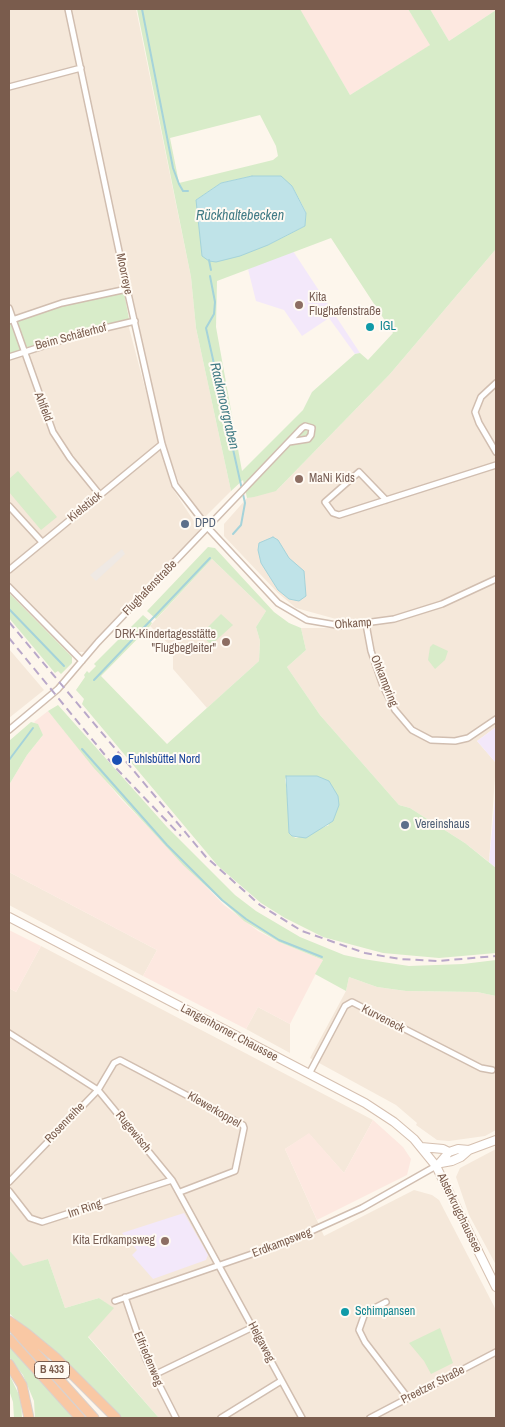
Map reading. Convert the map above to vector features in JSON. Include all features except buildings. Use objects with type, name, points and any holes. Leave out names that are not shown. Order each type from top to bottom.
[{"type":"highway","name":"B 433","points":[[9,1322],[94,1418]]},
{"type":"highway","points":[[9,1322],[26,1333],[55,1357],[116,1418]]},
{"type":"highway","name":"B 433","points":[[9,1339],[80,1418]]},
{"type":"highway","points":[[9,1364],[22,1385],[28,1416]]},
{"type":"main road","name":"Langenhorner Chaussee","points":[[9,917],[309,1074],[384,1116],[421,1147],[438,1165]]},
{"type":"main road","name":"Erdkampsweg","points":[[438,1165],[461,1157],[469,1150],[496,1140]]},
{"type":"main road","name":"Erdkampsweg","points":[[421,1147],[443,1149],[448,1152]]},
{"type":"main road","name":"Erdkampsweg","points":[[438,1165],[448,1152],[458,1149],[469,1150]]},
{"type":"main road","name":"Alsterkrugchaussee","points":[[438,1165],[496,1287]]},
{"type":"street","name":"Moorreye","points":[[68,9],[162,444],[176,485],[209,528]]},
{"type":"street","points":[[9,87],[81,68]]},
{"type":"street","points":[[11,321],[62,303],[127,289]]},
{"type":"street","name":"Ahlfeld","points":[[9,308],[11,321],[53,432],[70,458],[100,495]]},
{"type":"street","name":"Beim Schäferhof","points":[[9,357],[23,351],[135,321]]},
{"type":"street","points":[[496,383],[481,396],[475,412],[479,423],[496,452]]},
{"type":"street","name":"Flughafenstraße","points":[[9,730],[47,699],[289,442]]},
{"type":"street","name":"Kielstück","points":[[9,570],[162,444]]},
{"type":"street","points":[[386,500],[359,472],[325,502],[337,516],[496,465]]},
{"type":"street","points":[[9,506],[42,542]]},
{"type":"street","name":"Ohkamp","points":[[209,528],[278,603],[295,615],[330,626],[366,624],[423,611],[472,592],[496,579]]},
{"type":"street","points":[[9,587],[82,660]]},
{"type":"street","name":"Ohkampring","points":[[366,624],[371,651],[383,686],[395,710],[412,730],[431,740],[455,741],[468,738],[496,719]]},
{"type":"street","name":"Kurveneck","points":[[309,1074],[345,1006],[352,1002],[480,1068],[492,1070]]},
{"type":"street","name":"Rugewisch","points":[[9,1033],[98,1090],[172,1180],[220,1266]]},
{"type":"street","name":"Rosenreihe","points":[[9,1182],[98,1090],[118,1061]]},
{"type":"street","name":"Klewerkoppel","points":[[118,1061],[122,1061],[243,1125],[235,1171],[180,1192]]},
{"type":"street","name":"Erdkampsweg","points":[[114,1301],[220,1266],[322,1227],[402,1187],[438,1165]]},
{"type":"street","name":"Im Ring","points":[[9,1191],[30,1218],[42,1222],[172,1180]]},
{"type":"street","name":"Helgaweg","points":[[220,1266],[302,1418]]},
{"type":"street","name":"Elfriedenweg","points":[[125,1297],[154,1376],[176,1418]]},
{"type":"street","points":[[386,1302],[370,1308],[365,1313],[359,1330],[365,1342],[408,1398]]},
{"type":"street","points":[[154,1376],[253,1327]]},
{"type":"street","name":"Preetzer Straße","points":[[370,1418],[496,1352]]},
{"type":"street","points":[[221,1418],[281,1381]]},
{"type":"shaded area","points":[[9,9],[136,9],[191,277],[196,328],[231,491],[204,518],[197,513],[179,483],[168,454],[125,291],[102,186],[124,292],[9,324]]},
{"type":"shaded area","points":[[299,9],[408,9],[431,45],[350,95]]},
{"type":"shaded area","points":[[430,9],[496,9],[496,10],[449,41]]},
{"type":"shaded area","points":[[496,249],[496,727],[477,741],[496,763],[489,862],[465,843],[410,808],[399,805],[320,715],[287,667],[306,650],[301,628],[368,627],[366,622],[347,622],[296,608],[278,593],[224,536],[224,524],[247,498],[277,490],[390,374]]},
{"type":"shaded area","name":"Kita Flughafenstraße","points":[[293,251],[360,353],[355,354],[329,318],[302,336],[284,310],[256,301],[248,269]]},
{"type":"shaded area","points":[[128,324],[171,486],[199,529],[198,535],[85,652],[77,652],[72,657],[9,593],[9,360],[85,335]]},
{"type":"shaded area","points":[[122,549],[125,554],[96,581],[90,575]]},
{"type":"shaded area","points":[[212,559],[266,611],[256,627],[260,641],[259,661],[207,708],[173,669],[173,648],[150,626]]},
{"type":"shaded area","points":[[9,649],[44,690],[9,718]]},
{"type":"shaded area","points":[[48,711],[120,798],[224,905],[258,931],[323,960],[290,1024],[258,1007],[246,1029],[143,976],[157,950],[9,872],[9,785],[27,755],[43,735],[34,722]]},
{"type":"shaded area","points":[[496,727],[496,763],[477,741]]},
{"type":"shaded area","points":[[496,788],[496,868],[489,862]]},
{"type":"shaded area","points":[[9,872],[157,950],[143,976],[9,905]]},
{"type":"shaded area","points":[[9,930],[41,946],[16,992],[9,988]]},
{"type":"shaded area","points":[[41,946],[373,1120],[344,1173],[309,1134],[285,1149],[324,1236],[414,1190],[432,1195],[439,1200],[496,1310],[496,1418],[159,1418],[88,1336],[113,1308],[99,1298],[65,1308],[48,1259],[23,1267],[9,1250],[9,988],[16,992]]},
{"type":"shaded area","points":[[349,977],[377,987],[406,991],[477,992],[496,996],[496,1130],[485,1136],[449,1141],[437,1140],[416,1125],[417,1123],[396,1105],[310,1058],[346,991]]},
{"type":"shaded area","points":[[258,1007],[290,1024],[290,1053],[246,1029]]},
{"type":"shaded area","points":[[373,1120],[403,1147],[411,1159],[407,1175],[317,1220],[285,1149],[309,1133],[344,1173]]},
{"type":"shaded area","points":[[496,1149],[496,1265],[469,1215],[456,1177],[460,1168]]},
{"type":"shaded area","name":"Kita Erdkampsweg","points":[[184,1213],[208,1255],[206,1260],[153,1279],[132,1255],[137,1250],[122,1233]]},
{"type":"green space","points":[[137,9],[300,9],[350,95],[430,45],[408,9],[430,9],[449,41],[496,10],[496,249],[390,374],[276,491],[247,498],[243,480],[231,491],[196,328],[191,277]],"holes":[[[260,115],[276,146],[278,156],[273,160],[179,183],[170,138]],[[252,176],[292,186],[306,212],[305,226],[268,245],[196,200],[221,183]],[[331,238],[393,333],[368,360],[360,353],[355,354],[312,392],[303,410],[242,471],[216,327],[217,281]]]},
{"type":"green space","points":[[124,292],[129,319],[62,336],[9,354],[9,324],[69,304]]},
{"type":"green space","points":[[18,471],[57,517],[41,530],[9,492],[9,479]]},
{"type":"green space","points":[[208,547],[215,548],[274,612],[289,623],[301,628],[306,650],[287,667],[320,715],[399,805],[410,808],[465,843],[496,868],[496,953],[439,958],[383,953],[323,937],[285,918],[261,903],[218,866],[82,704],[84,699],[76,690],[87,671],[89,673],[96,666],[94,664],[143,615],[152,623],[150,626],[101,676],[167,744],[259,661],[260,641],[256,627],[266,611],[212,559],[156,619],[147,611]],"holes":[[[285,778],[329,825],[296,838],[289,833],[289,805]]]},
{"type":"green space","points":[[9,593],[72,657],[72,663],[61,674],[58,671],[55,673],[9,618]]},
{"type":"green space","points":[[221,614],[233,625],[211,645],[201,634]]},
{"type":"green space","points":[[433,644],[448,651],[445,660],[435,669],[428,660],[430,647]]},
{"type":"green space","points":[[58,705],[167,827],[235,895],[256,911],[300,937],[344,955],[363,959],[409,966],[463,964],[496,960],[496,996],[477,992],[406,991],[377,987],[349,977],[346,991],[315,974],[323,960],[279,942],[244,921],[183,865],[93,767],[48,711]]},
{"type":"green space","points":[[31,722],[38,724],[43,735],[27,755],[9,785],[9,741]]},
{"type":"green space","points":[[9,1250],[23,1266],[48,1259],[65,1308],[99,1298],[114,1308],[88,1337],[159,1418],[119,1418],[9,1313]]},
{"type":"green space","points":[[440,1328],[453,1363],[431,1374],[424,1361],[409,1343]]},
{"type":"green space","points":[[9,1345],[75,1418],[35,1418],[34,1401],[23,1375],[9,1357]]},
{"type":"green space","points":[[9,1374],[21,1399],[22,1418],[14,1418],[13,1402],[9,1390]]},
{"type":"water","name":"Rückhaltebecken","points":[[252,176],[281,176],[292,186],[306,213],[305,226],[268,245],[240,256],[216,262],[209,261],[202,256],[196,200],[221,183]]},
{"type":"water","points":[[273,537],[278,540],[289,558],[304,571],[306,596],[299,601],[289,599],[278,590],[261,563],[258,550],[259,543]]},
{"type":"water","points":[[286,776],[317,776],[329,781],[338,796],[339,805],[333,821],[306,838],[292,836],[289,833]]},
{"type":"waterway","name":"Raakmoorgraben","points":[[142,9],[173,168],[183,191],[188,191]]},
{"type":"waterway","name":"Raakmoorgraben","points":[[209,260],[211,270]]},
{"type":"waterway","name":"Raakmoorgraben","points":[[210,276],[215,302],[214,314],[206,328],[245,503],[241,525],[233,534]]},
{"type":"waterway","name":"Raakmoorgraben","points":[[94,680],[210,558]]},
{"type":"waterway","points":[[9,609],[64,666]]},
{"type":"waterway","name":"Raakmoorgraben","points":[[9,760],[33,728]]},
{"type":"waterway","points":[[82,749],[167,845],[222,900],[246,919],[279,940],[322,957]]},
{"type":"railway","points":[[9,622],[206,857],[260,905],[302,931],[365,953],[400,959],[438,961],[496,956]]},
{"type":"railway","points":[[9,638],[114,766],[181,836]]},
{"type":"place","name":"Kita Flughafenstraße","points":[[299,305]]},
{"type":"place","name":"IGL","points":[[370,327]]},
{"type":"place","name":"MaNi Kids","points":[[299,479]]},
{"type":"place","name":"DPD","points":[[185,524]]},
{"type":"place","name":"DRK-Kindertagesstätte \"Flugbegleiter\"","points":[[226,642]]},
{"type":"place","name":"Fuhlsbüttel Nord","points":[[117,760]]},
{"type":"place","name":"Vereinshaus","points":[[405,825]]},
{"type":"place","name":"Kita Erdkampsweg","points":[[165,1241]]},
{"type":"place","name":"Schimpansen","points":[[345,1312]]}]
